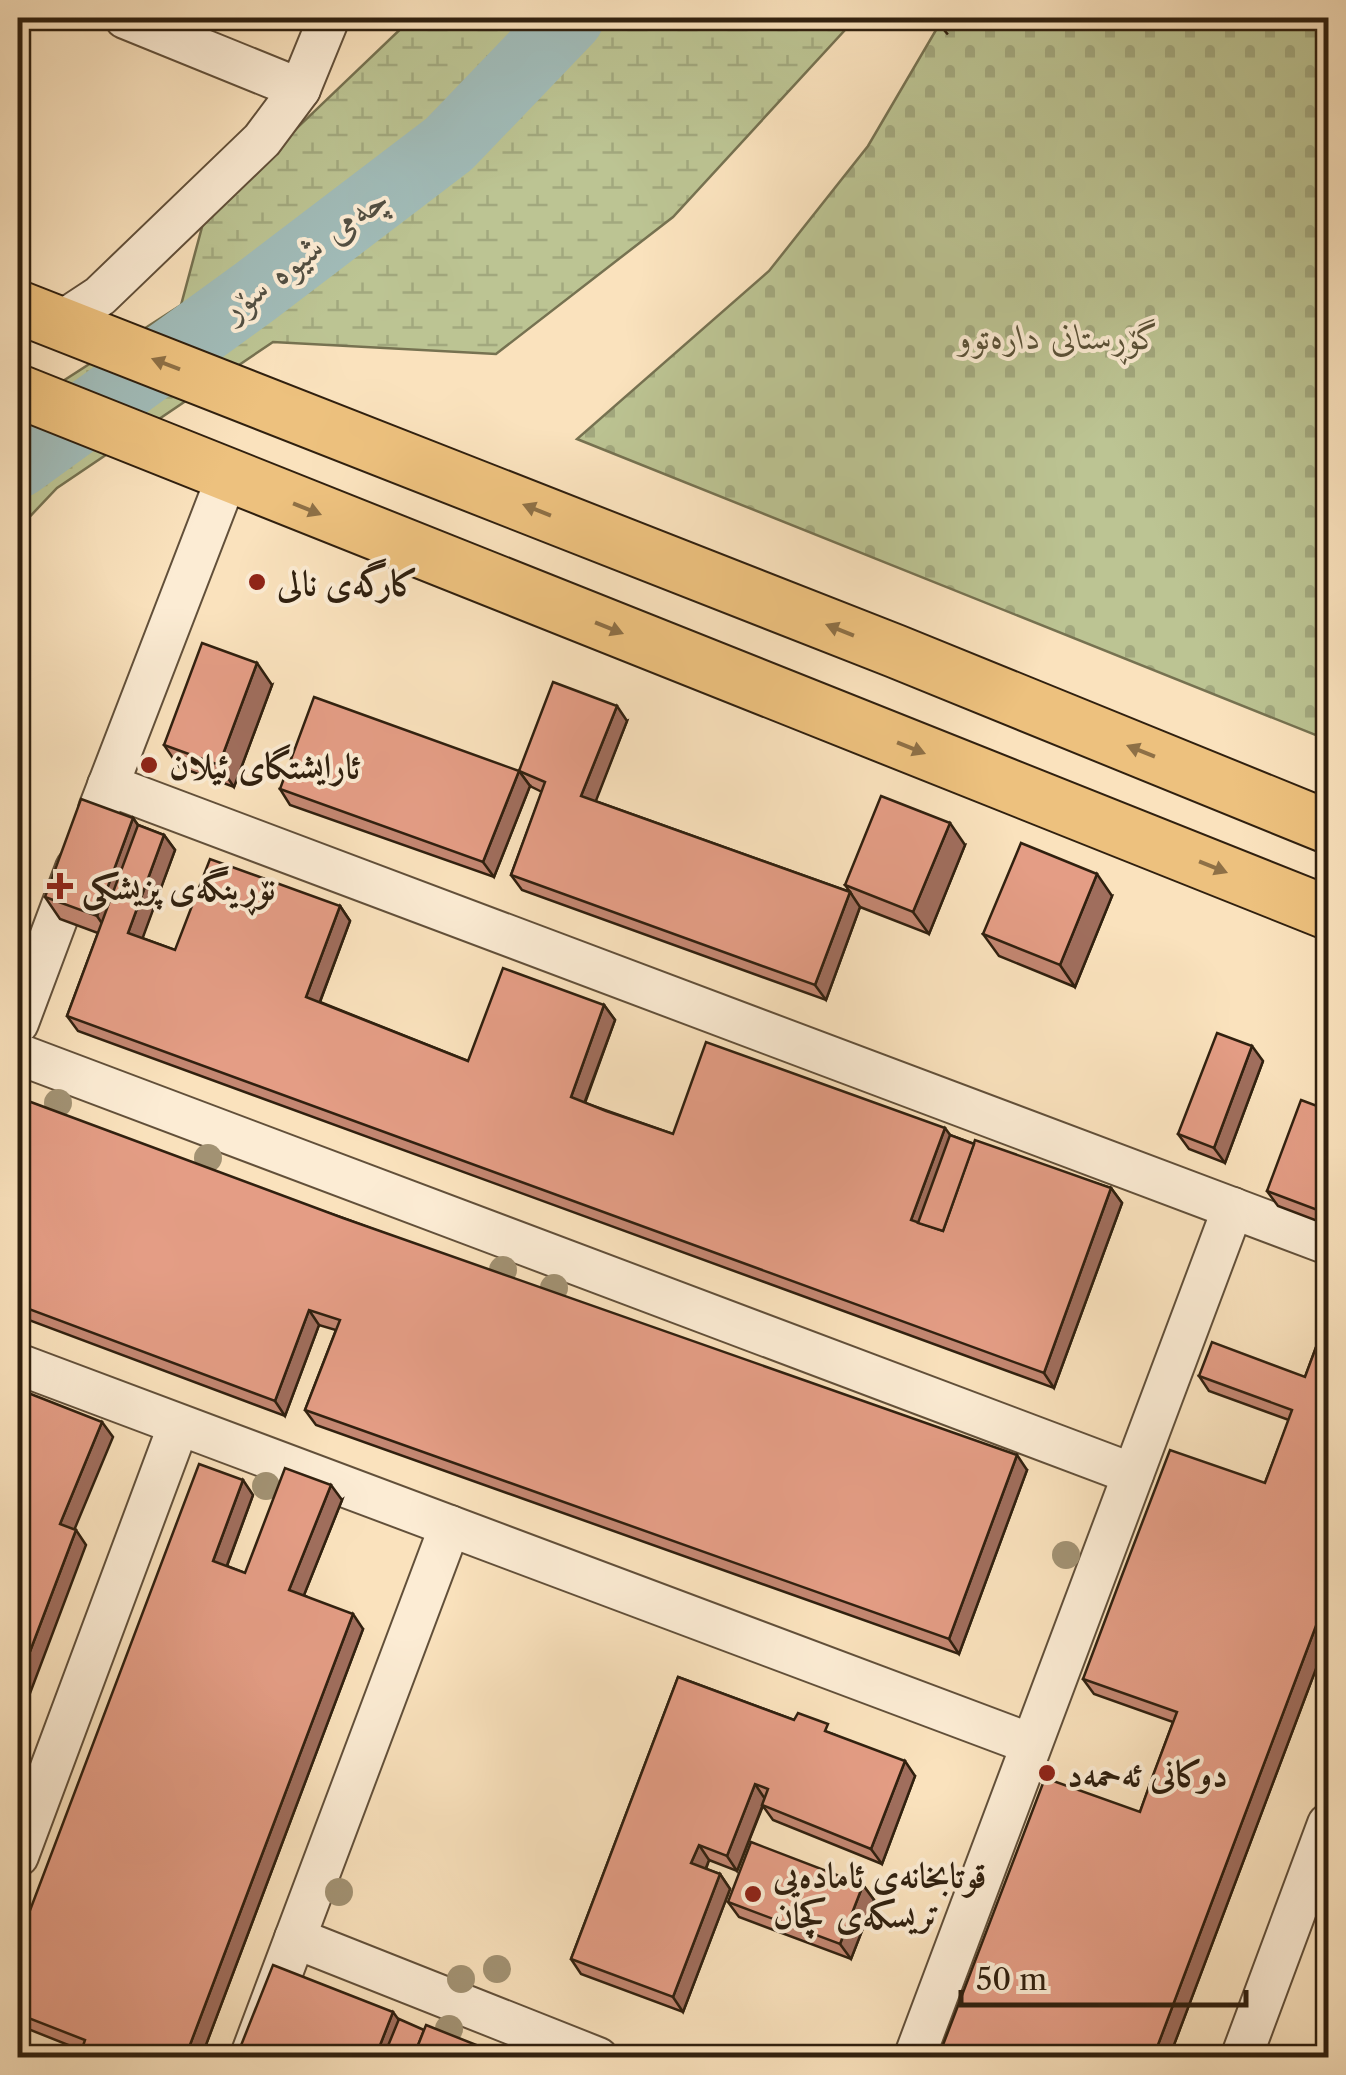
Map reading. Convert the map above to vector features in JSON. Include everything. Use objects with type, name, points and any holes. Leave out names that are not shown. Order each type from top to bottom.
[{"type":"main road","points":[[52,321],[252,397],[1328,828]]},
{"type":"main road","points":[[18,392],[1328,912]]},
{"type":"street","points":[[125,18],[300,88]]},
{"type":"street","points":[[52,321],[100,296],[262,140],[300,88],[329,18]]},
{"type":"street","points":[[18,1023],[227,477]]},
{"type":"street","points":[[108,785],[1328,1244]]},
{"type":"street","points":[[18,1054],[1133,1474]]},
{"type":"street","points":[[914,2058],[1233,1208]]},
{"type":"street","points":[[18,1364],[1032,1744]]},
{"type":"street","points":[[18,1856],[178,1426]]},
{"type":"street","points":[[250,2058],[450,1526]]},
{"type":"street","points":[[1240,2058],[1328,1824]]},
{"type":"street","points":[[295,1938],[598,2058]]},
{"type":"path","points":[[945,33],[963,18]]},
{"type":"path","points":[[1154,18],[1328,22]]},
{"type":"green space","points":[[412,18],[856,18],[673,217],[496,354],[273,342],[57,488],[18,529],[18,410],[181,305],[205,216]]},
{"type":"green space","name":"گۆڕستانی دارەتوو","points":[[943,18],[1328,18],[1328,740],[577,439],[769,271],[868,146]]},
{"type":"building","points":[[202,643],[257,663],[219,765],[164,745]]},
{"type":"building","points":[[553,682],[617,706],[581,796],[850,892],[815,985],[511,875],[545,782],[519,771]]},
{"type":"building","points":[[314,697],[519,771],[483,862],[280,789]]},
{"type":"building","points":[[881,796],[950,823],[913,912],[845,885]]},
{"type":"building","points":[[81,799],[133,818],[97,916],[45,897]]},
{"type":"building","points":[[138,825],[164,835],[128,933],[175,950],[210,859],[340,906],[306,997],[468,1061],[503,968],[604,1005],[571,1097],[606,1111],[673,1134],[706,1042],[945,1128],[911,1220],[943,1231],[975,1140],[1111,1188],[1044,1373],[67,1016]]},
{"type":"building","points":[[1021,843],[1097,874],[1060,965],[983,934]]},
{"type":"building","points":[[1217,1033],[1252,1046],[1214,1148],[1178,1134]]},
{"type":"building","points":[[20,1098],[343,1218],[1017,1455],[949,1639],[305,1410],[340,1320],[309,1310],[275,1401],[18,1305]]},
{"type":"building","points":[[1301,1100],[1328,1110],[1328,1214],[1267,1191]]},
{"type":"building","points":[[950,1135],[974,1144],[943,1231],[918,1223]]},
{"type":"building","points":[[1328,1315],[1328,1594],[1153,2058],[938,2058],[1045,1778],[1140,1812],[1177,1712],[1083,1679],[1121,1578],[1170,1450],[1265,1483],[1292,1410],[1199,1376],[1212,1342],[1305,1377]]},
{"type":"building","points":[[18,1389],[102,1422],[60,1524],[76,1530],[18,1683]]},
{"type":"building","points":[[199,1464],[243,1480],[213,1561],[245,1573],[285,1468],[331,1485],[289,1590],[353,1614],[185,2058],[79,2058],[85,2040],[18,2014],[18,1942]]},
{"type":"building","points":[[678,1677],[794,1720],[798,1713],[828,1724],[825,1731],[905,1761],[871,1849],[762,1805],[768,1789],[755,1784],[727,1856],[699,1845],[691,1863],[720,1874],[673,1997],[571,1959]]},
{"type":"building","points":[[751,1842],[863,1885],[840,1944],[728,1902]]},
{"type":"building","points":[[273,1965],[393,2012],[375,2058],[236,2058]]},
{"type":"building","points":[[399,2019],[424,2030],[413,2058],[383,2058]]},
{"type":"building","points":[[426,2025],[509,2058],[413,2058]]},
{"type":"waterway","name":"چەمی شیوە سۆر","points":[[18,464],[449,144],[570,18]]},
{"type":"place","name":"کارگەی نالی","points":[[257,582]]},
{"type":"place","name":"ئارایشتگای ئیلان","points":[[149,765]]},
{"type":"place","name":"نۆڕینگەی پزیشکی","points":[[60,886]]},
{"type":"place","name":"دوکانی ئەحمەد","points":[[1047,1773]]},
{"type":"place","name":"قوتابخانەی ئامادەیی تریسکەی کچان","points":[[753,1894]]}]
